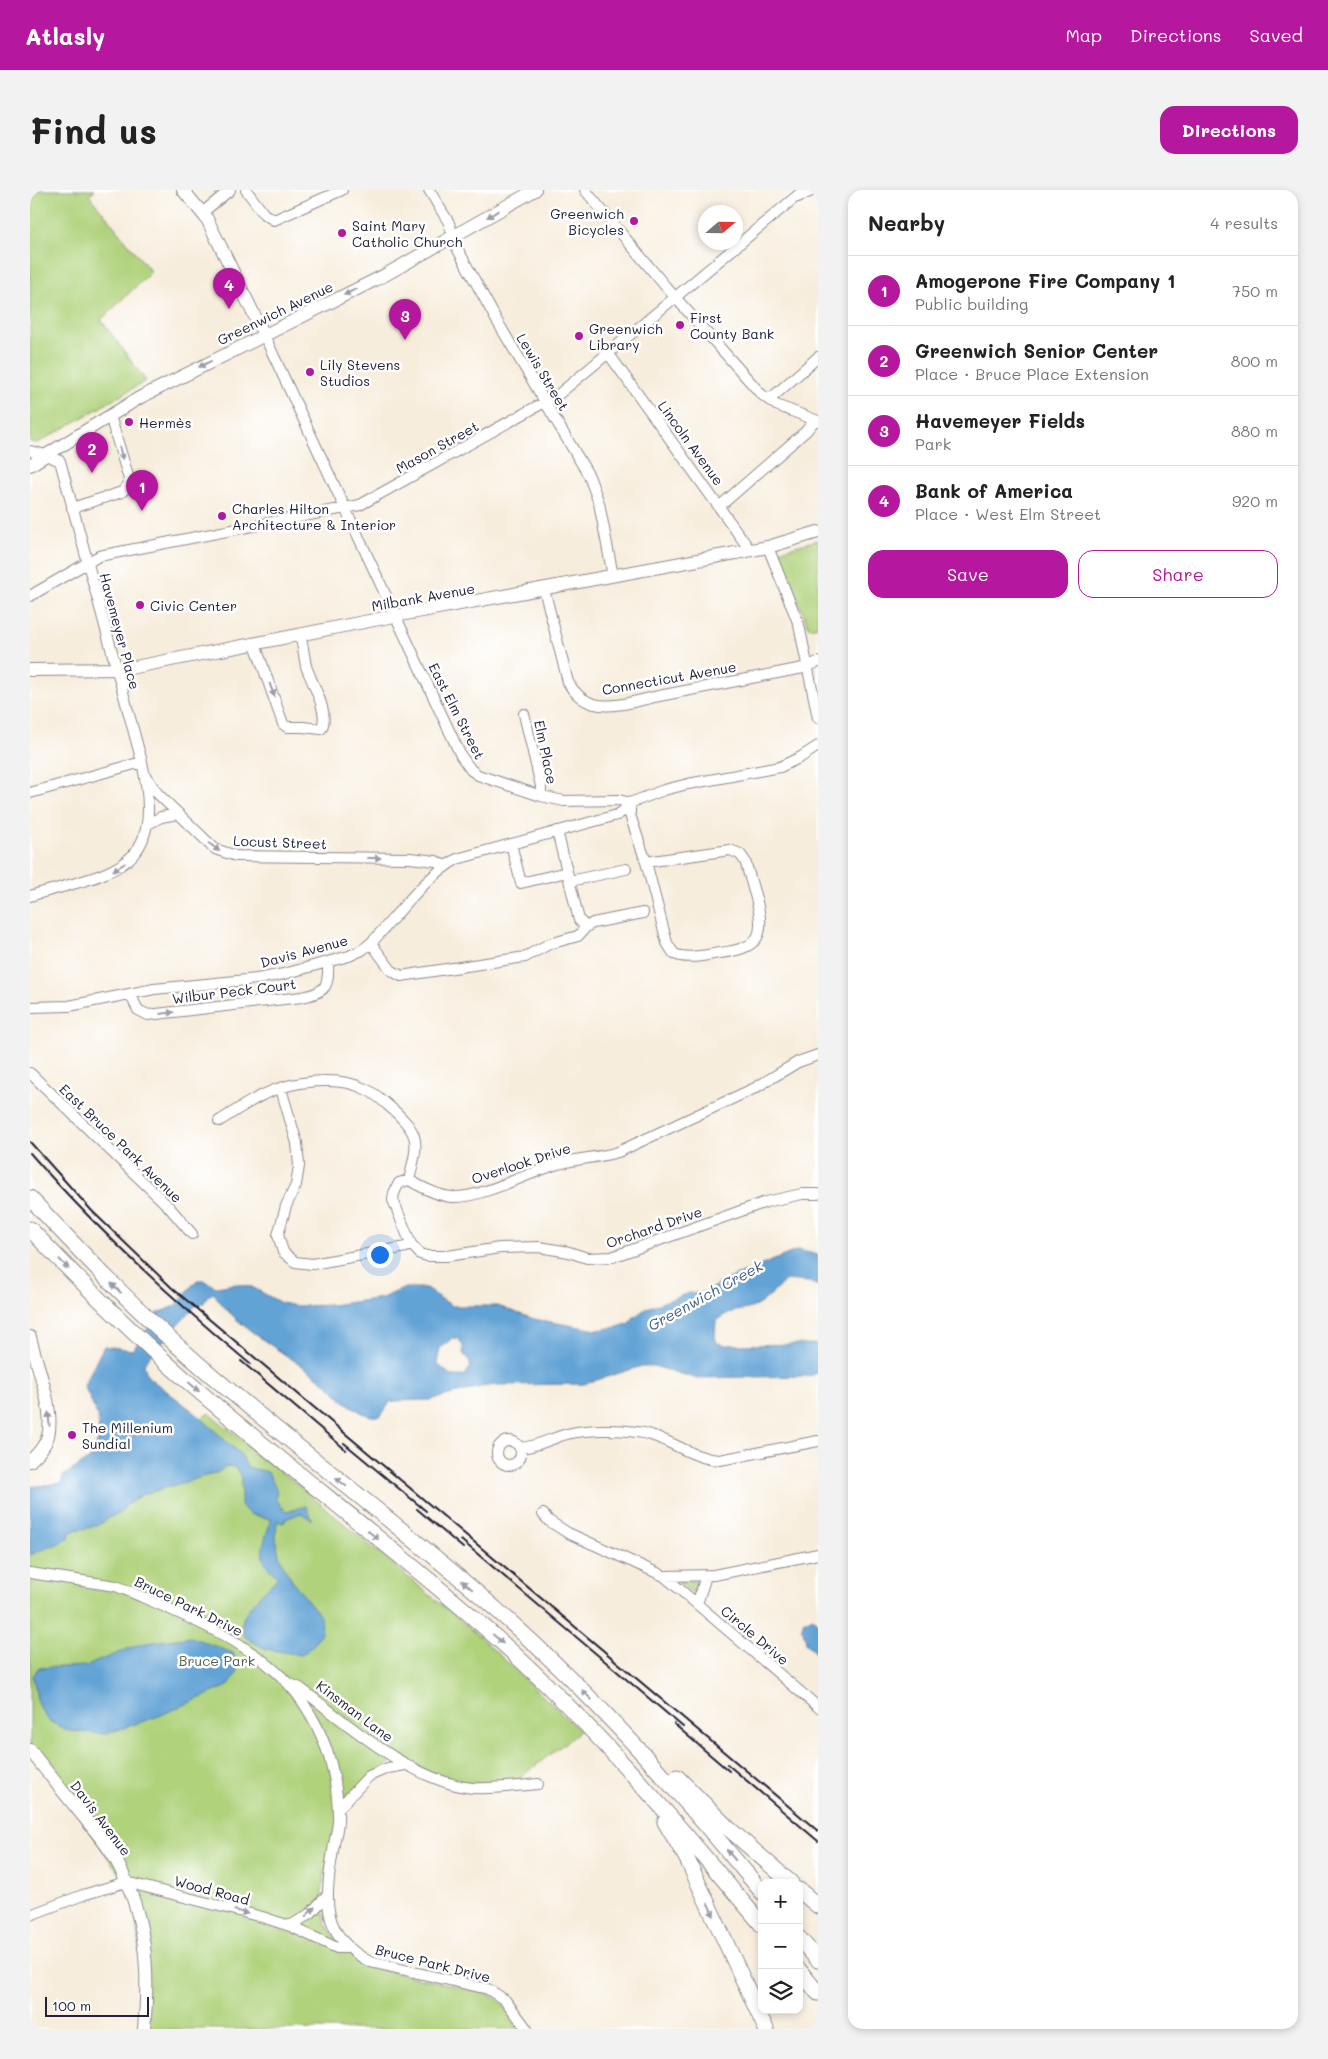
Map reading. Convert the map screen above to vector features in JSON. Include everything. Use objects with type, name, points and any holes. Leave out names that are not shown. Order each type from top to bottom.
[{"type":"highway","points":[[30,1198],[103,1275],[171,1340],[497,1611],[560,1668],[677,1790],[758,1887]]},
{"type":"highway","points":[[30,1228],[157,1355],[499,1640],[572,1709],[624,1763],[761,1924]]},
{"type":"highway","points":[[608,1716],[643,1744],[728,1828],[786,1879]]},
{"type":"highway","points":[[624,1763],[681,1847],[766,2029]]},
{"type":"highway","points":[[803,1893],[818,1906]]},
{"type":"highway","points":[[803,1943],[818,1960]]},
{"type":"highway","points":[[803,1975],[818,1993]]},
{"type":"main road","points":[[183,190],[207,219],[264,335]]},
{"type":"main road","name":"Greenwich Avenue","points":[[30,465],[110,416],[178,378],[375,280],[535,190]]},
{"type":"main road","name":"Milbank Avenue","points":[[30,670],[117,670],[750,550],[818,532]]},
{"type":"main road","points":[[30,1359],[31,1341]]},
{"type":"main road","points":[[30,1461],[45,1445],[50,1424],[38,1362],[31,1341]]},
{"type":"main road","name":"Davis Avenue","points":[[30,1750],[106,1845],[117,1862],[126,1882],[142,1931],[146,1950],[147,1979],[144,2029]]},
{"type":"street","points":[[202,213],[230,190]]},
{"type":"street","points":[[246,190],[264,214],[274,220],[342,190]]},
{"type":"street","name":"Lewis Street","points":[[429,190],[449,223],[456,248],[593,485],[599,503],[613,576]]},
{"type":"street","points":[[585,190],[676,297],[768,400],[776,405],[817,420],[720,506]]},
{"type":"street","name":"Mason Street","points":[[30,596],[99,556],[360,505],[559,394],[801,194],[814,190]]},
{"type":"street","name":"East Elm Street","points":[[264,335],[466,765],[471,770],[491,780],[541,796],[564,801],[619,800],[630,803],[664,790],[688,784],[780,767],[818,746]]},
{"type":"street","name":"Lincoln Avenue","points":[[608,353],[750,550]]},
{"type":"street","points":[[768,400],[818,357]]},
{"type":"street","points":[[72,508],[126,490],[129,479],[110,416]]},
{"type":"street","points":[[30,451],[46,455]]},
{"type":"street","name":"Havemeyer Place","points":[[30,896],[95,878],[119,868],[133,855],[148,826],[149,806],[142,762],[60,461],[46,455]]},
{"type":"street","points":[[768,546],[813,664],[818,718]]},
{"type":"street","name":"Connecticut Avenue","points":[[544,589],[568,682],[575,693],[587,702],[616,704],[813,664]]},
{"type":"street","points":[[255,644],[283,724],[286,727],[321,729],[323,726],[322,704],[306,664],[300,635]]},
{"type":"street","name":"Elm Place","points":[[524,714],[541,786],[541,796]]},
{"type":"street","points":[[30,794],[142,762]]},
{"type":"street","name":"Locust Street","points":[[145,776],[158,794],[215,849],[236,856],[410,858],[436,861],[445,866]]},
{"type":"street","points":[[630,803],[630,815],[646,862],[667,943],[674,954],[680,957],[688,957],[742,949],[759,936],[761,929],[760,915],[745,861],[740,854],[730,850],[646,862]]},
{"type":"street","name":"Davis Avenue","points":[[30,1007],[69,1006],[182,985],[256,979],[328,963],[362,950],[371,943],[427,882],[445,866],[465,856],[617,814],[622,812],[630,803]]},
{"type":"street","points":[[148,826],[162,816],[178,814]]},
{"type":"street","points":[[557,831],[579,920],[586,927]]},
{"type":"street","points":[[511,844],[521,883],[626,869]]},
{"type":"street","points":[[371,943],[390,970],[401,976],[525,957],[550,944],[578,936],[586,927],[594,923],[643,914]]},
{"type":"street","name":"Wilbur Peck Court","points":[[130,994],[138,1010],[148,1015],[302,997],[316,994],[326,986],[329,977],[328,963]]},
{"type":"street","name":"Overlook Drive","points":[[409,1180],[444,1195],[462,1196],[576,1159],[613,1154],[756,1088],[798,1062],[818,1055]]},
{"type":"street","name":"East Bruce Park Avenue","points":[[30,1072],[169,1207],[192,1234]]},
{"type":"street","points":[[219,1121],[266,1093],[304,1082],[353,1084],[378,1097],[406,1123],[415,1138],[416,1149],[409,1180],[399,1183],[393,1200],[411,1244],[312,1264],[295,1262],[283,1252],[278,1235],[283,1214],[296,1185],[299,1166],[297,1142],[281,1089]]},
{"type":"street","name":"Orchard Drive","points":[[411,1244],[420,1254],[427,1256],[447,1256],[500,1248],[539,1247],[569,1252],[587,1258],[612,1257],[766,1202],[794,1195],[818,1194]]},
{"type":"street","points":[[520,1448],[529,1448],[543,1441],[583,1430],[637,1432],[654,1436],[710,1460],[720,1460],[818,1441]]},
{"type":"street","points":[[543,1514],[549,1521],[568,1533],[664,1576],[706,1576],[818,1554]]},
{"type":"street","name":"Bruce Park Drive","points":[[30,1573],[116,1586],[126,1590],[224,1637],[256,1657],[286,1683],[305,1706],[328,1750],[335,1781],[338,1809],[337,1827],[327,1895],[332,1926],[348,1948],[370,1962],[387,1968],[488,1989],[505,2000],[527,2029]]},
{"type":"street","name":"Circle Drive","points":[[664,1576],[818,1707]]},
{"type":"street","points":[[697,1604],[706,1576]]},
{"type":"street","name":"Kinsman Lane","points":[[286,1683],[301,1688],[405,1764],[441,1780],[472,1788],[503,1788],[538,1784]]},
{"type":"street","points":[[338,1809],[369,1776],[388,1768],[405,1764]]},
{"type":"street","points":[[30,1914],[126,1882]]},
{"type":"street","name":"Wood Road","points":[[126,1882],[188,1897],[290,1926],[337,1948],[348,1948]]},
{"type":"street","points":[[290,1926],[311,1913],[327,1895]]},
{"type":"green space","points":[[30,190],[95,190],[89,195],[151,272],[101,320],[146,381],[38,443],[30,442]]},
{"type":"green space","points":[[818,540],[818,626],[809,628],[777,551]]},
{"type":"green space","name":"Bruce Park","points":[[209,1413],[480,1637],[580,1731],[512,1784],[474,1784],[455,1781],[398,1755],[390,1764],[349,1795],[333,1835],[322,1887],[322,1905],[326,1924],[339,1944],[355,1959],[387,1971],[481,1991],[499,2000],[523,2029],[147,2029],[134,1895],[30,1744],[30,1538]]},
{"type":"green space","points":[[697,1581],[694,1594],[678,1582]]},
{"type":"water","name":"Greenwich Creek","points":[[798,1250],[818,1255],[818,1286],[809,1282],[786,1280],[756,1306],[732,1312],[716,1321],[715,1337],[717,1343],[726,1345],[818,1344],[818,1373],[808,1376],[695,1378],[654,1366],[642,1366],[584,1384],[496,1385],[430,1400],[395,1401],[390,1402],[381,1416],[370,1416],[349,1405],[327,1384],[250,1331],[236,1319],[214,1293],[207,1296],[204,1303],[197,1304],[147,1359],[144,1365],[148,1377],[198,1415],[242,1456],[247,1467],[268,1472],[277,1491],[275,1497],[281,1506],[287,1511],[306,1506],[312,1520],[301,1513],[286,1519],[284,1523],[277,1521],[276,1533],[282,1563],[292,1580],[317,1611],[321,1620],[321,1631],[317,1640],[301,1655],[266,1649],[246,1638],[243,1631],[242,1622],[246,1614],[254,1602],[278,1577],[265,1563],[262,1551],[271,1519],[249,1514],[241,1505],[241,1477],[235,1467],[226,1466],[219,1472],[141,1495],[124,1507],[120,1514],[95,1526],[70,1532],[69,1539],[30,1555],[30,1487],[61,1483],[63,1476],[91,1458],[99,1438],[98,1418],[84,1385],[104,1346],[133,1350],[158,1313],[175,1306],[197,1280],[204,1280],[216,1287],[236,1284],[252,1287],[281,1303],[296,1306],[331,1305],[382,1298],[405,1288],[426,1288],[452,1306],[498,1306],[534,1319],[597,1330],[630,1323],[634,1317],[647,1308],[689,1293],[705,1293],[721,1282]],"holes":[[[453,1338],[459,1339],[463,1346],[463,1353],[470,1362],[470,1368],[464,1376],[452,1376],[437,1364],[440,1348]]]},
{"type":"water","points":[[813,1617],[818,1622],[818,1656],[805,1643],[802,1628],[803,1622]]},
{"type":"water","points":[[191,1637],[233,1653],[238,1671],[228,1686],[159,1716],[106,1734],[69,1731],[49,1721],[38,1705],[33,1676],[38,1668],[86,1666],[140,1644]]},
{"type":"railway","points":[[30,1142],[92,1211],[172,1288],[818,1831]]},
{"type":"railway","points":[[30,1153],[82,1210],[136,1263],[250,1364]]},
{"type":"railway","points":[[241,1361],[346,1450]]},
{"type":"railway","points":[[344,1443],[426,1511]]},
{"type":"railway","points":[[417,1509],[463,1548]]},
{"type":"railway","points":[[461,1540],[683,1727]]},
{"type":"railway","points":[[674,1724],[729,1771]]},
{"type":"railway","points":[[727,1764],[818,1841]]},
{"type":"place","name":"Greenwich Bicycles","points":[[634,221]]},
{"type":"place","name":"Saint Mary Catholic Church","points":[[342,233]]},
{"type":"place","name":"Bank of America","points":[[229,309]]},
{"type":"place","name":"First County Bank","points":[[680,325]]},
{"type":"place","name":"Greenwich Library","points":[[579,336]]},
{"type":"place","name":"Havemeyer Fields","points":[[405,340]]},
{"type":"place","name":"Lily Stevens Studios","points":[[310,372]]},
{"type":"place","name":"Hermès","points":[[129,422]]},
{"type":"place","name":"Greenwich Senior Center","points":[[92,473]]},
{"type":"place","name":"Amogerone Fire Company 1","points":[[142,511]]},
{"type":"place","name":"Charles Hilton Architecture & Interior","points":[[222,516]]},
{"type":"place","name":"Civic Center","points":[[140,605]]},
{"type":"place","name":"The Millenium Sundial","points":[[72,1435]]}]
